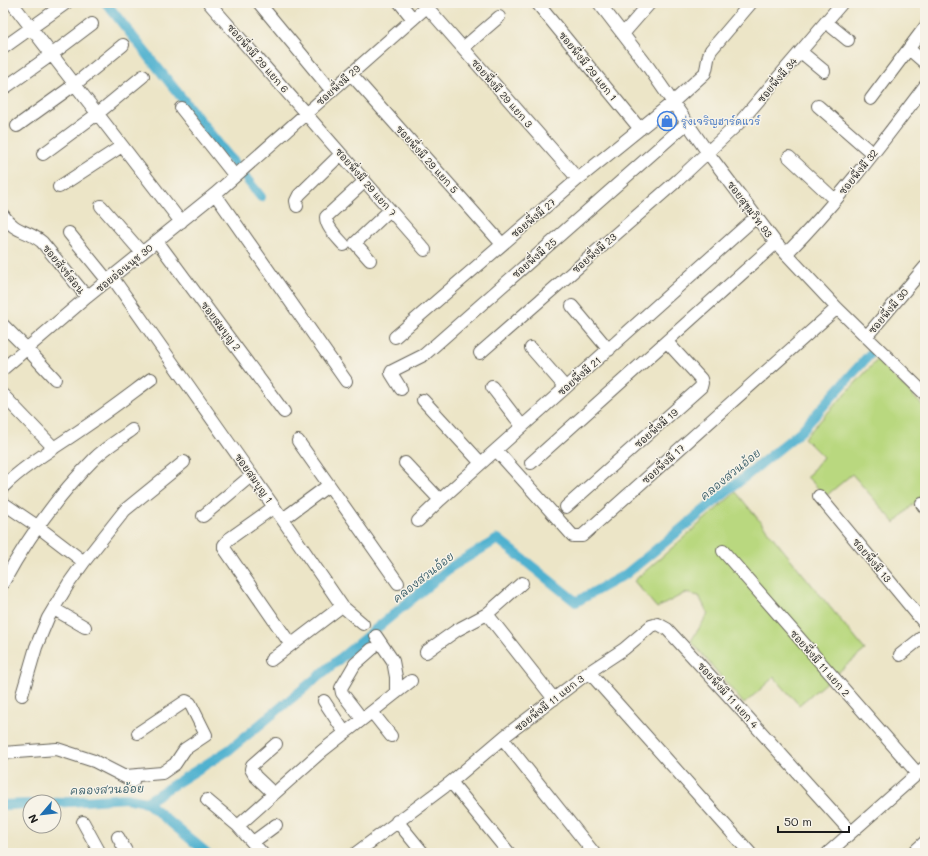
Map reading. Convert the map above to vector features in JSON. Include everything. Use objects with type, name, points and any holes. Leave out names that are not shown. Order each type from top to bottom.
[{"type":"street","points":[[12,3],[180,222]]},
{"type":"street","points":[[3,48],[66,3]]},
{"type":"street","name":"ซอยพึ่งมี 29 แยก 6","points":[[209,3],[306,114]]},
{"type":"street","points":[[259,3],[332,91]]},
{"type":"street","points":[[400,3],[413,19]]},
{"type":"street","name":"ซอยพึ่งมี 29 แยก 1","points":[[537,3],[640,128]]},
{"type":"street","name":"ซอยสุขุมวิท 93","points":[[599,3],[649,68],[708,153],[776,243],[837,308],[925,394]]},
{"type":"street","points":[[623,34],[650,3]]},
{"type":"street","name":"ซอยพึ่งมี 27","points":[[395,337],[578,179],[673,102],[705,73],[708,55],[711,50],[751,3]]},
{"type":"street","name":"ซอยพึ่งมี 34","points":[[708,153],[749,113],[842,3]]},
{"type":"street","name":"ซอยพึ่งมี 29","points":[[239,173],[429,5]]},
{"type":"street","name":"ซอยพึ่งมี 29 แยก 3","points":[[429,5],[463,48],[578,179]]},
{"type":"street","points":[[463,48],[499,17]]},
{"type":"street","points":[[826,22],[848,40]]},
{"type":"street","points":[[3,89],[92,24]]},
{"type":"street","points":[[871,99],[925,27]]},
{"type":"street","points":[[18,126],[74,85],[123,45]]},
{"type":"street","points":[[909,49],[925,63]]},
{"type":"street","points":[[801,52],[824,71]]},
{"type":"street","name":"ซอยพึ่งมี 29 แยก 5","points":[[351,74],[502,244]]},
{"type":"street","points":[[43,154],[97,114],[143,76]]},
{"type":"street","name":"ซอยพึ่งมี 32","points":[[786,254],[811,229],[835,200],[873,154],[925,86]]},
{"type":"street","points":[[818,106],[873,154]]},
{"type":"street","points":[[181,108],[239,173]]},
{"type":"street","name":"ซอยพึ่งมี 29 แยก 7","points":[[306,114],[426,250]]},
{"type":"street","name":"ซอยพึ่งมี 25","points":[[401,389],[391,373],[392,371],[424,355],[687,123]]},
{"type":"street","points":[[59,187],[122,146]]},
{"type":"street","name":"ซอยพึ่งมี 23","points":[[480,354],[708,153]]},
{"type":"street","points":[[297,206],[296,201],[299,195],[341,154]]},
{"type":"street","points":[[789,157],[835,200]]},
{"type":"street","name":"ซอยอ่อนนุช 30","points":[[3,369],[87,297],[239,173]]},
{"type":"street","points":[[344,245],[330,228],[326,217],[365,181]]},
{"type":"street","points":[[215,194],[346,381]]},
{"type":"street","points":[[101,206],[142,253]]},
{"type":"street","points":[[370,260],[355,242],[390,210]]},
{"type":"street","name":"ซอยสังข์สอน","points":[[3,215],[8,222],[20,231],[37,238],[42,242],[87,297]]},
{"type":"street","name":"ซอยพึ่งมี 21","points":[[418,521],[565,387],[609,350],[756,217]]},
{"type":"street","name":"ซอยสมบุญ 1","points":[[69,233],[110,279],[252,475],[342,606],[362,624]]},
{"type":"street","name":"ซอยสมบุญ 2","points":[[157,241],[284,412]]},
{"type":"street","points":[[531,463],[776,243]]},
{"type":"street","name":"ซอยพึ่งมี 30","points":[[866,337],[925,268]]},
{"type":"street","points":[[572,306],[609,350]]},
{"type":"street","name":"ซอยพึ่งมี 17","points":[[496,450],[573,536],[582,536],[837,308]]},
{"type":"street","points":[[3,325],[54,379]]},
{"type":"street","name":"ซอยพึ่งมี 19","points":[[566,507],[701,387],[701,379],[667,342]]},
{"type":"street","points":[[531,348],[565,387]]},
{"type":"street","points":[[3,487],[10,480],[151,379]]},
{"type":"street","points":[[492,387],[522,426]]},
{"type":"street","points":[[3,395],[54,448]]},
{"type":"street","points":[[423,400],[482,463]]},
{"type":"street","points":[[3,583],[37,526],[74,480],[96,456],[132,430]]},
{"type":"street","points":[[298,441],[398,583]]},
{"type":"street","points":[[22,695],[36,647],[54,609],[69,583],[126,510],[184,462]]},
{"type":"street","points":[[405,463],[440,500]]},
{"type":"street","points":[[203,516],[252,475]]},
{"type":"street","points":[[283,519],[329,485]]},
{"type":"street","name":"ซอยพึ่งมี 13","points":[[819,496],[925,624]]},
{"type":"street","points":[[3,503],[37,526],[84,562]]},
{"type":"street","points":[[274,507],[229,539],[224,545],[224,548],[291,645]]},
{"type":"street","name":"ซอยพึ่งมี 11 แยก 2","points":[[723,551],[921,771]]},
{"type":"street","points":[[426,652],[458,630],[487,614],[522,583]]},
{"type":"street","points":[[271,660],[342,606]]},
{"type":"street","points":[[54,609],[85,627]]},
{"type":"street","points":[[487,614],[554,699]]},
{"type":"street","name":"ซอยพึ่งมี 11 แยก 4","points":[[589,672],[624,649],[651,626],[658,624],[667,629],[726,692],[851,832]]},
{"type":"street","points":[[900,655],[925,635]]},
{"type":"street","points":[[376,636],[393,661],[396,677],[396,693]]},
{"type":"street","points":[[362,720],[342,693],[341,688],[355,664],[372,649]]},
{"type":"street","name":"ซอยพึ่งมี 11 แยก 3","points":[[356,853],[450,782],[503,738],[589,672],[750,853]]},
{"type":"street","points":[[238,826],[322,751],[411,681]]},
{"type":"street","points":[[3,753],[57,749],[94,761],[130,779],[162,773],[175,764],[185,749],[206,735],[190,703],[186,701],[138,733]]},
{"type":"street","points":[[324,701],[345,733]]},
{"type":"street","points":[[372,712],[391,736]]},
{"type":"street","points":[[503,738],[594,853]]},
{"type":"street","points":[[274,794],[255,776],[251,769],[252,765],[276,744]]},
{"type":"street","points":[[828,853],[921,771]]},
{"type":"street","points":[[450,782],[509,853]]},
{"type":"street","points":[[208,800],[238,826],[262,853]]},
{"type":"street","points":[[397,821],[422,853]]},
{"type":"street","points":[[83,822],[100,853]]},
{"type":"street","points":[[252,842],[276,825]]},
{"type":"street","points":[[118,837],[127,853]]},
{"type":"street","points":[[913,853],[925,842]]},
{"type":"green space","points":[[877,360],[925,408],[925,492],[895,523],[852,474],[826,496],[807,477],[823,457],[804,438]]},
{"type":"green space","points":[[736,492],[865,650],[799,705],[774,677],[744,704],[691,641],[708,614],[699,596],[685,593],[657,608],[634,581]]},
{"type":"waterway","points":[[106,3],[261,197]]},
{"type":"waterway","name":"คลองสวนอ้อย","points":[[62,802],[126,798],[146,802],[229,750],[451,567],[498,539],[576,602],[626,574],[801,431],[870,354]]},
{"type":"waterway","points":[[146,802],[207,853]]},
{"type":"waterway","name":"คลองสวนอ้อย","points":[[3,805],[22,804]]},
{"type":"place","name":"รุ่งเจริญฮาร์ดแวร์","points":[[667,121]]}]
